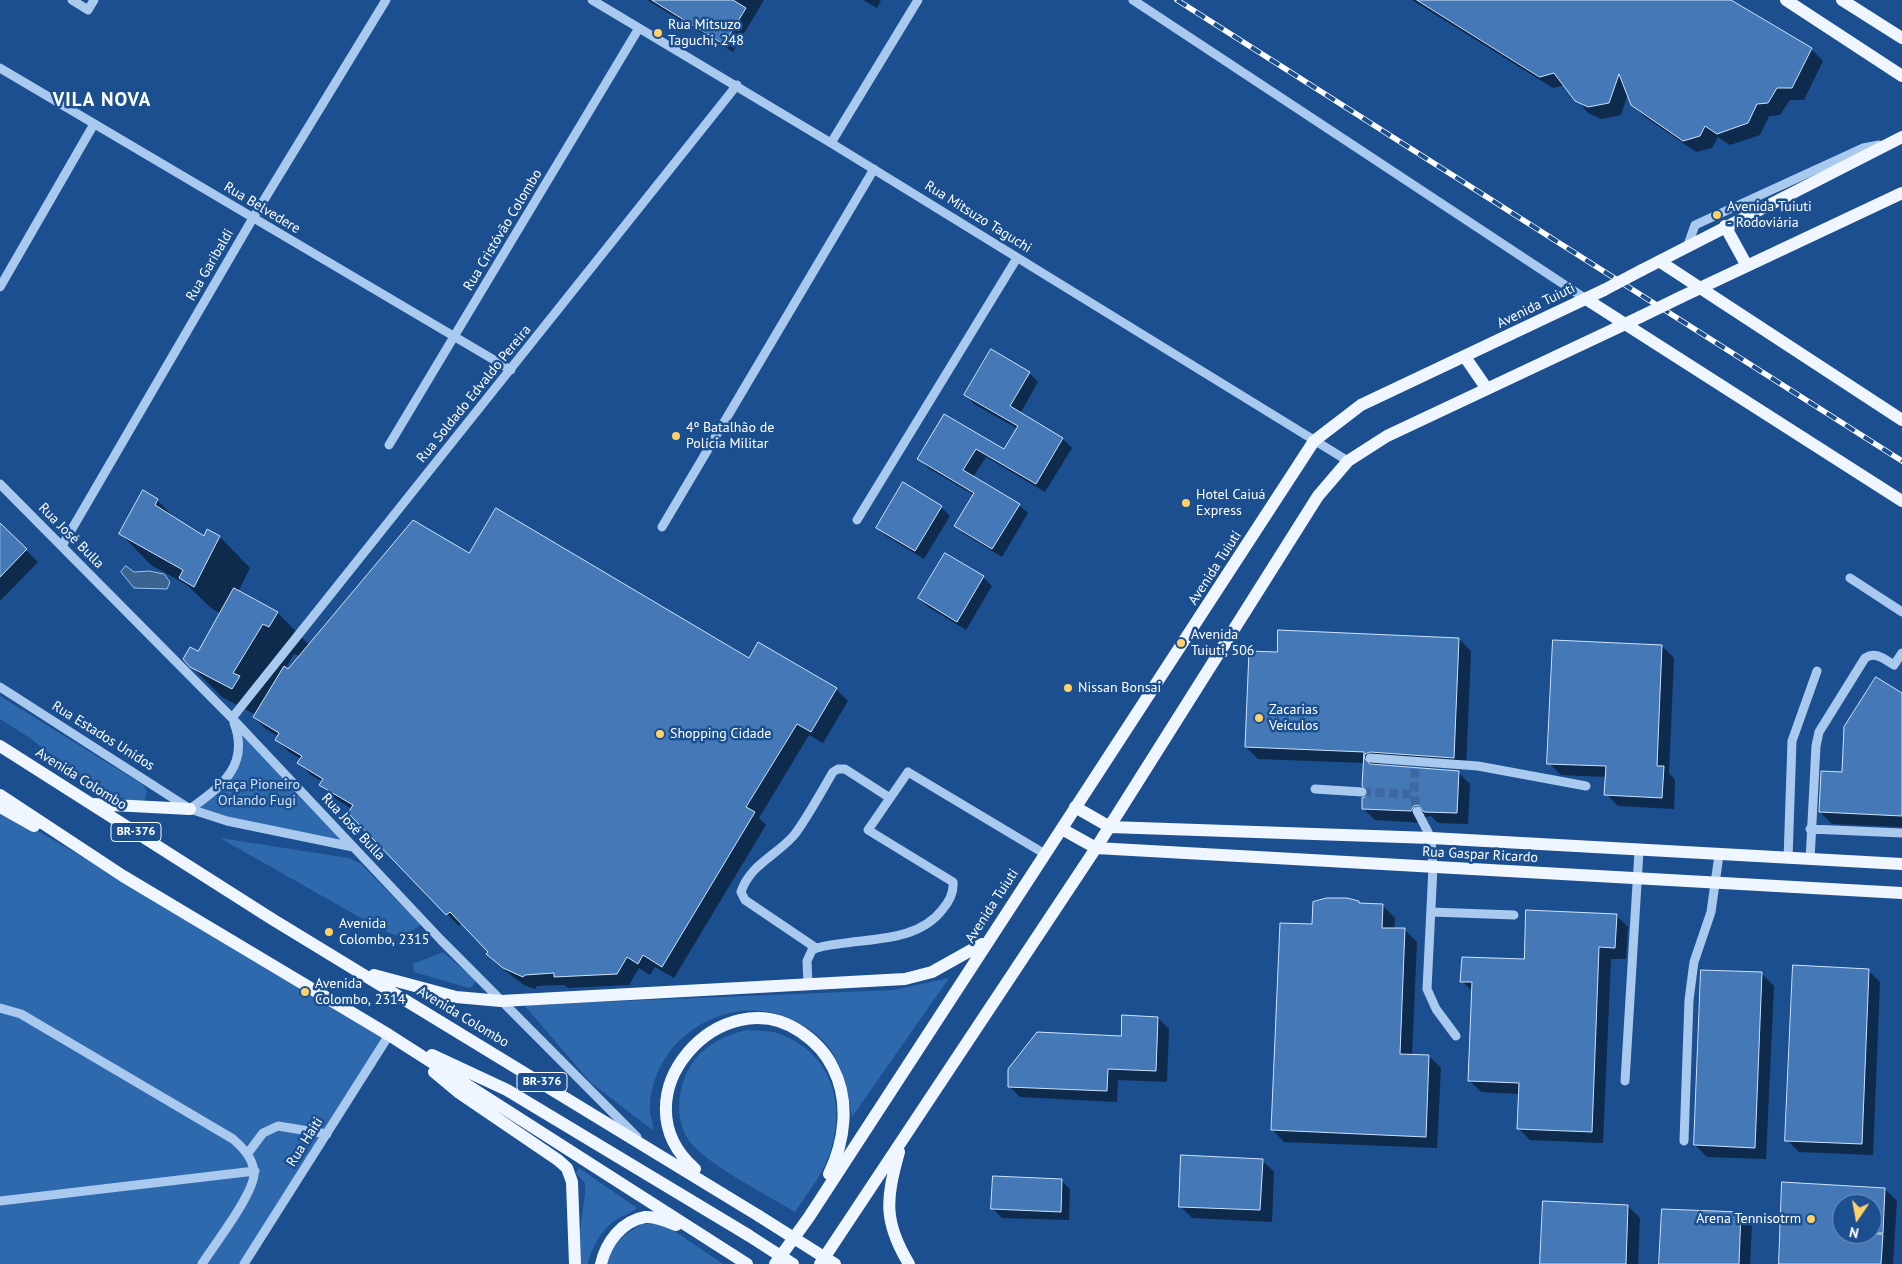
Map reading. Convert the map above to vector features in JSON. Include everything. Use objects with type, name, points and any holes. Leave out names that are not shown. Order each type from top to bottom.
[{"type":"main road","points":[[1786,0],[1902,76]]},
{"type":"main road","points":[[1842,0],[1902,38]]},
{"type":"main road","name":"Avenida Tuiuti","points":[[775,1264],[809,1217],[986,942],[1062,829],[1314,441],[1361,404],[1586,299],[1725,226],[1902,137]]},
{"type":"main road","points":[[820,1264],[1110,827],[1318,496],[1348,461],[1387,436],[1902,193]]},
{"type":"main road","points":[[1725,226],[1747,266]]},
{"type":"main road","points":[[1659,261],[1699,289],[1902,420]]},
{"type":"main road","points":[[1586,299],[1902,501]]},
{"type":"main road","points":[[1465,357],[1487,389]]},
{"type":"main road","name":"Avenida Colombo","points":[[0,746],[360,972],[724,1194],[835,1264]]},
{"type":"main road","name":"BR-376","points":[[0,795],[123,876],[389,1035],[508,1090],[793,1264]]},
{"type":"main road","points":[[92,804],[190,809]]},
{"type":"main road","points":[[0,807],[123,876]]},
{"type":"main road","name":"Rua Gaspar Ricardo","points":[[1075,807],[1110,827],[1431,838],[1639,851],[1902,864]]},
{"type":"main road","name":"Rua Gaspar Ricardo","points":[[1062,829],[1096,848],[1902,892]]},
{"type":"main road","points":[[1163,852],[1164,830]]},
{"type":"main road","points":[[360,972],[456,997],[501,1001],[905,980],[932,972],[986,942]]},
{"type":"main road","points":[[724,1194],[684,1159],[672,1141],[665,1120],[667,1094],[674,1072],[685,1054],[700,1040],[723,1026],[743,1020],[766,1019],[791,1025],[809,1038],[828,1058],[838,1078],[844,1105],[843,1131],[835,1161],[809,1217]]},
{"type":"main road","points":[[389,1035],[742,1261]]},
{"type":"main road","points":[[389,1035],[458,1092],[558,1160],[566,1168],[572,1182],[575,1264]]},
{"type":"main road","points":[[902,1142],[891,1181],[888,1210],[898,1244],[909,1264]]},
{"type":"main road","points":[[601,1264],[609,1243],[618,1232],[630,1223],[646,1217],[666,1221],[697,1233]]},
{"type":"street","points":[[72,0],[88,10],[94,0]]},
{"type":"street","name":"Rua Garibaldi","points":[[62,546],[253,218],[386,0]]},
{"type":"street","name":"Rua Mitsuzo Taguchi","points":[[592,0],[737,85],[1348,461]]},
{"type":"street","points":[[831,143],[918,0]]},
{"type":"street","points":[[1133,0],[1586,299]]},
{"type":"street","name":"Rua Cristóvão Colombo","points":[[389,445],[456,337],[639,28]]},
{"type":"street","name":"Rua Belvedere","points":[[0,68],[511,370]]},
{"type":"street","name":"Rua Soldado Edvaldo Pereira","points":[[232,718],[737,85]]},
{"type":"street","points":[[0,287],[94,124]]},
{"type":"street","points":[[1688,245],[1696,225],[1863,148],[1889,143]]},
{"type":"street","points":[[662,528],[874,170]]},
{"type":"street","points":[[857,520],[1017,258]]},
{"type":"street","name":"Rua José Bulla","points":[[0,484],[232,718],[501,1001],[644,1145]]},
{"type":"street","points":[[1850,578],[1902,612]]},
{"type":"street","points":[[1810,860],[1810,829],[1816,746],[1819,732],[1865,658],[1870,654],[1876,655],[1898,668],[1902,653]]},
{"type":"street","points":[[1788,859],[1792,741],[1817,671]]},
{"type":"street","name":"Rua Estados Unidos","points":[[0,687],[190,809]]},
{"type":"street","points":[[190,809],[213,792],[227,778],[237,762],[240,747],[239,734],[232,718]]},
{"type":"street","points":[[1370,758],[1415,765],[1478,766],[1586,786]]},
{"type":"street","points":[[816,948],[745,900],[741,892],[744,880],[759,864],[794,835],[833,772],[838,769],[845,770],[890,798]]},
{"type":"street","points":[[808,985],[808,957],[816,948],[910,932],[933,919],[947,904],[952,892],[953,882],[868,830],[908,772],[1045,854]]},
{"type":"street","points":[[1315,789],[1362,792]]},
{"type":"street","points":[[190,809],[226,821],[353,847]]},
{"type":"street","points":[[1417,811],[1431,838],[1434,867],[1427,989],[1436,1009],[1456,1036]]},
{"type":"street","points":[[1810,829],[1902,833]]},
{"type":"street","points":[[1625,1081],[1639,851]]},
{"type":"street","points":[[1684,1141],[1688,1000],[1694,962],[1711,912],[1719,855]]},
{"type":"street","points":[[1431,912],[1514,915]]},
{"type":"street","points":[[0,1008],[21,1014],[233,1139],[248,1153],[255,1171],[252,1188],[202,1264]]},
{"type":"street","name":"Rua Haiti","points":[[244,1264],[389,1035]]},
{"type":"street","points":[[248,1153],[263,1133],[278,1126],[327,1134]]},
{"type":"street","points":[[0,1201],[255,1171]]},
{"type":"green space","points":[[0,696],[143,785],[147,792],[145,799],[139,803],[102,791],[72,772],[30,738],[0,719]]},
{"type":"green space","name":"Praça Pioneiro Orlando Fugi","points":[[232,718],[353,847],[190,809],[237,762]]},
{"type":"green space","points":[[0,809],[389,1035],[242,1264],[0,1264]]},
{"type":"green space","points":[[220,838],[349,858],[361,864],[421,925],[401,937],[382,930]]},
{"type":"green space","points":[[443,952],[475,980],[474,985],[469,988],[414,972],[413,964]]},
{"type":"green space","points":[[949,978],[852,1117],[842,1072],[823,1040],[804,1025],[789,1018],[774,1013],[751,1010],[729,1013],[709,1020],[690,1032],[674,1047],[661,1065],[653,1086],[650,1114],[654,1131],[591,1083],[524,1005],[894,990]]},
{"type":"green space","points":[[746,1030],[768,1031],[797,1042],[811,1053],[822,1066],[830,1080],[836,1113],[831,1149],[825,1166],[816,1182],[795,1212],[707,1158],[688,1139],[680,1118],[680,1094],[684,1080],[694,1061],[717,1041]]},
{"type":"green space","points":[[579,1168],[637,1208],[606,1228],[594,1246],[588,1264],[579,1264],[579,1239],[585,1183],[576,1173]]},
{"type":"green space","points":[[642,1224],[664,1224],[723,1264],[605,1264],[611,1250],[619,1240]]},
{"type":"shaded area","points":[[126,566],[134,572],[149,571],[164,574],[170,582],[167,589],[134,588],[121,572]]},
{"type":"building","points":[[652,0],[733,0],[746,8],[724,44]]},
{"type":"building","points":[[1417,0],[1731,0],[1812,48],[1792,88],[1777,88],[1768,103],[1757,104],[1748,123],[1717,134],[1705,126],[1700,136],[1683,141],[1631,105],[1619,74],[1609,103],[1588,107],[1575,101],[1554,73],[1540,77]]},
{"type":"building","points":[[991,349],[1030,372],[1010,406],[1063,438],[1036,484],[976,449],[963,470],[1020,504],[992,549],[954,526],[974,493],[917,459],[944,414],[1004,449],[1018,426],[964,395]]},
{"type":"building","points":[[903,482],[942,506],[915,551],[876,528]]},
{"type":"building","points":[[143,490],[158,499],[155,505],[204,536],[207,529],[220,536],[194,587],[179,578],[183,570],[119,534]]},
{"type":"building","points":[[496,508],[749,658],[758,642],[837,688],[811,732],[797,724],[746,807],[755,812],[662,967],[643,955],[638,964],[627,957],[617,974],[554,977],[554,973],[525,975],[523,977],[503,968],[486,954],[488,952],[450,912],[446,915],[348,813],[353,805],[319,785],[323,779],[297,763],[302,756],[275,740],[279,733],[253,717],[284,666],[288,669],[413,520],[469,553]]},
{"type":"building","points":[[0,523],[27,549],[0,577]]},
{"type":"building","points":[[945,553],[984,576],[957,622],[918,598]]},
{"type":"building","points":[[234,588],[278,612],[269,627],[263,624],[233,673],[240,676],[232,689],[190,667],[183,659],[190,647],[198,651]]},
{"type":"building","points":[[1278,630],[1459,638],[1454,758],[1370,752],[1365,754],[1364,758],[1370,764],[1459,771],[1457,813],[1424,812],[1418,805],[1414,806],[1411,811],[1362,809],[1362,798],[1367,796],[1368,792],[1362,786],[1364,752],[1245,747],[1249,651],[1277,652]]},
{"type":"building","points":[[1553,640],[1662,645],[1657,766],[1664,766],[1662,798],[1604,795],[1606,766],[1547,764]]},
{"type":"building","points":[[1876,677],[1902,693],[1902,816],[1819,812],[1821,771],[1842,772],[1844,727]]},
{"type":"building","points":[[1327,898],[1347,898],[1359,901],[1359,903],[1383,904],[1382,928],[1405,928],[1400,1054],[1429,1055],[1426,1137],[1271,1130],[1280,923],[1312,924],[1313,902]]},
{"type":"building","points":[[1526,910],[1617,914],[1615,948],[1599,947],[1592,1132],[1517,1129],[1519,1083],[1468,1081],[1472,982],[1460,982],[1462,957],[1524,959]]},
{"type":"building","points":[[1793,965],[1869,969],[1862,1144],[1785,1141]]},
{"type":"building","points":[[1701,970],[1762,972],[1755,1148],[1694,1145]]},
{"type":"building","points":[[1122,1015],[1158,1017],[1156,1071],[1108,1069],[1107,1091],[1008,1087],[1008,1069],[1037,1032],[1121,1036]]},
{"type":"building","points":[[1181,1155],[1263,1159],[1260,1210],[1179,1207]]},
{"type":"building","points":[[993,1176],[1062,1179],[1061,1212],[991,1209]]},
{"type":"building","name":"Arena Tennisotrm","points":[[1782,1182],[1885,1188],[1883,1233],[1882,1194],[1832,1194],[1832,1244],[1882,1244],[1883,1234],[1881,1264],[1779,1264]]},
{"type":"building","points":[[1543,1201],[1628,1205],[1626,1264],[1540,1264]]},
{"type":"building","points":[[1662,1209],[1741,1212],[1739,1264],[1659,1264]]},
{"type":"tunnel","points":[[1415,769],[1414,794],[1417,811]]},
{"type":"tunnel","points":[[1362,792],[1414,794]]},
{"type":"railway","points":[[1177,0],[1902,461]]},
{"type":"place","name":"Rua Mitsuzo Taguchi, 248","points":[[658,33]]},
{"type":"place","name":"Avenida Tuiuti - Rodoviária","points":[[1717,215]]},
{"type":"place","name":"4º Batalhão de Polícia Militar","points":[[676,436]]},
{"type":"place","name":"Hotel Caiuá Express","points":[[1186,503]]},
{"type":"place","name":"Avenida Tuiuti, 506","points":[[1181,643]]},
{"type":"place","name":"Nissan Bonsai","points":[[1068,688]]},
{"type":"place","name":"Zacarias Veículos","points":[[1259,718]]},
{"type":"place","name":"Shopping Cidade","points":[[660,734]]},
{"type":"place","name":"Avenida Colombo, 2315","points":[[329,932]]},
{"type":"place","name":"Avenida Colombo, 2314","points":[[305,992]]},
{"type":"place","name":"Arena Tennisotrm","points":[[1811,1219]]},
{"type":"district","name":"VILA NOVA","points":[[102,101]]}]
